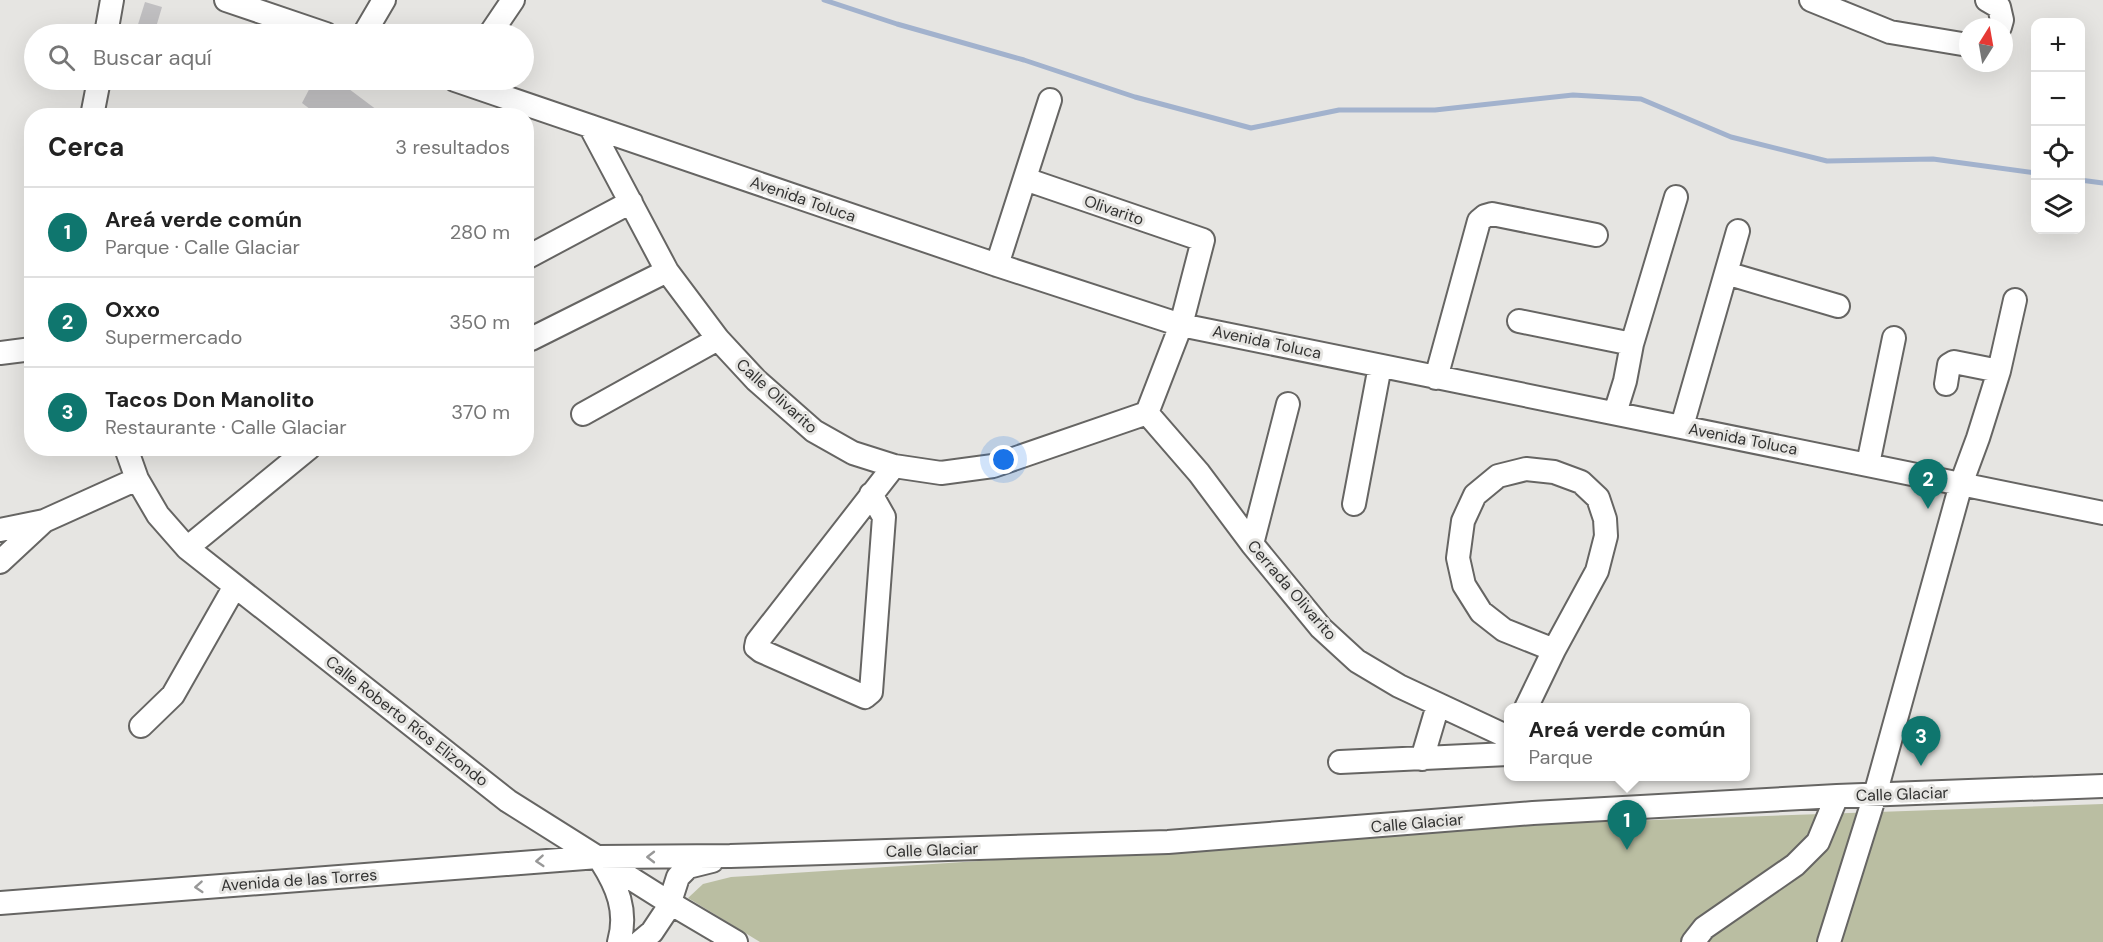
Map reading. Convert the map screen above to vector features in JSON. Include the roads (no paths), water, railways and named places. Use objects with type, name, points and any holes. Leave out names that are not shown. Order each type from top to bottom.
[{"type":"street","points":[[108,24],[112,0]]},
{"type":"street","points":[[370,24],[384,0]]},
{"type":"street","points":[[497,24],[513,0]]},
{"type":"street","points":[[1811,0],[1890,32],[1959,44]]},
{"type":"street","points":[[1987,0],[1999,7],[2002,18]]},
{"type":"street","points":[[236,1],[299,24]]},
{"type":"street","points":[[94,108],[97,90]]},
{"type":"street","name":"Avenida Toluca","points":[[484,90],[997,265],[1181,325],[2103,513]]},
{"type":"street","points":[[997,265],[1050,100]]},
{"type":"street","name":"Calle Olivarito","points":[[590,126],[667,271],[718,339],[756,380],[814,431],[853,453],[894,466],[941,473],[993,466],[1147,413]]},
{"type":"street","name":"Olivarito","points":[[1025,179],[1203,240],[1181,325]]},
{"type":"street","points":[[1615,413],[1625,381],[1632,345],[1676,197]]},
{"type":"street","points":[[534,254],[631,202]]},
{"type":"street","points":[[1436,378],[1479,221],[1492,214],[1596,235]]},
{"type":"street","points":[[1682,426],[1738,231]]},
{"type":"street","points":[[534,338],[667,271]]},
{"type":"street","points":[[1726,273],[1838,306]]},
{"type":"street","points":[[1829,942],[1875,795],[1961,483],[1999,371],[2015,300]]},
{"type":"street","points":[[1519,321],[1632,345]]},
{"type":"street","points":[[1147,413],[1181,325]]},
{"type":"street","points":[[1868,464],[1894,338]]},
{"type":"street","points":[[583,414],[718,339]]},
{"type":"street","points":[[0,353],[24,350]]},
{"type":"street","points":[[1946,384],[1951,362],[1999,371]]},
{"type":"street","points":[[1354,504],[1380,366]]},
{"type":"street","points":[[1252,544],[1288,404]]},
{"type":"street","name":"Cerrada Olivarito","points":[[1147,413],[1199,473],[1252,544],[1321,628],[1357,661],[1399,686],[1504,735]]},
{"type":"street","name":"Calle Roberto Ríos Elizondo","points":[[129,456],[137,479],[158,515],[188,548],[235,586],[508,801],[736,942]]},
{"type":"street","points":[[188,548],[299,456]]},
{"type":"street","points":[[872,494],[884,517],[871,692],[865,697],[756,647],[757,642],[872,494],[894,466]]},
{"type":"street","points":[[1528,703],[1597,571],[1606,536],[1605,519],[1598,498],[1581,482],[1554,472],[1526,469],[1498,476],[1475,495],[1463,521],[1458,558],[1464,585],[1481,612],[1504,630],[1554,650]]},
{"type":"street","points":[[0,530],[44,521],[137,479]]},
{"type":"street","points":[[0,562],[44,521]]},
{"type":"street","points":[[141,726],[174,695],[235,586]]},
{"type":"street","points":[[1422,759],[1438,705]]},
{"type":"street","points":[[1340,762],[1504,754]]},
{"type":"street","name":"Calle Glaciar","points":[[598,857],[730,856],[1168,842],[1533,813],[1837,796],[2103,786]]},
{"type":"street","points":[[1693,942],[1704,928],[1794,865],[1818,842],[1837,796]]},
{"type":"street","name":"Calle Glaciar","points":[[670,903],[678,877],[688,867],[730,856]]},
{"type":"street","points":[[598,857],[621,899],[623,917],[619,942]]},
{"type":"street","name":"Avenida de las Torres","points":[[0,903],[598,857]]},
{"type":"street","points":[[640,942],[652,932],[670,903]]},
{"type":"waterway","points":[[824,0],[897,24],[1024,60],[1135,97],[1251,128],[1339,110],[1435,110],[1573,95],[1641,99],[1731,137],[1827,161],[1933,159],[2031,172]]},
{"type":"waterway","points":[[2085,181],[2103,183]]},
{"type":"place","name":"Oxxo","points":[[1928,509]]},
{"type":"place","name":"Tacos Don Manolito","points":[[1921,766]]},
{"type":"place","name":"Areá verde común","points":[[1627,850]]}]
